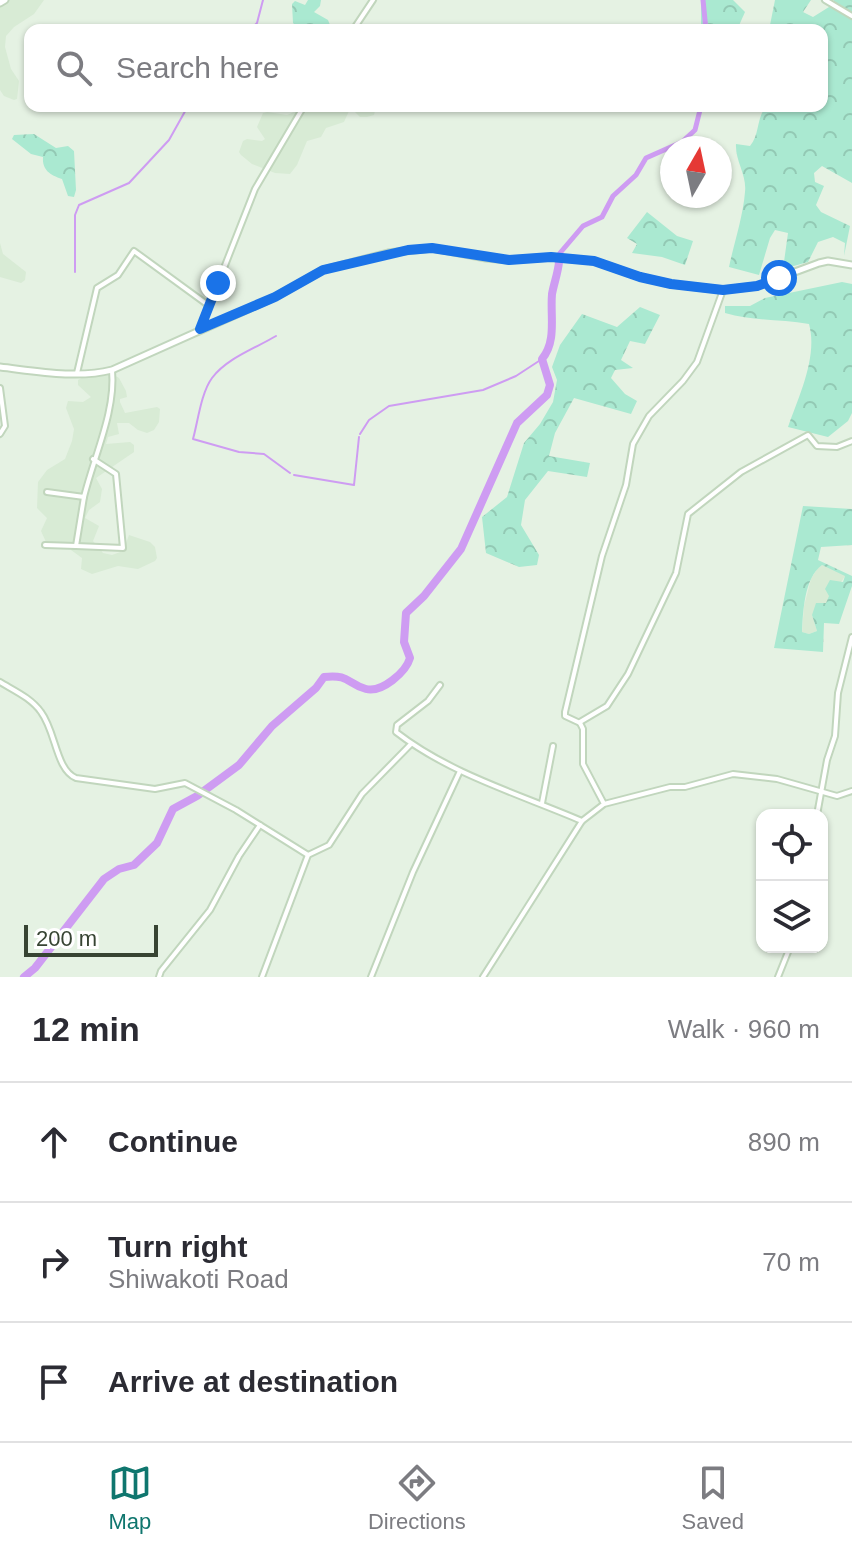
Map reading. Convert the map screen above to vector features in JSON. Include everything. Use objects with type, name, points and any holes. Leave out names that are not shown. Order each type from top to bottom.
[{"type":"street","points":[[0,3],[5,0]]},
{"type":"street","points":[[357,24],[373,0]]},
{"type":"street","points":[[825,0],[852,16]]},
{"type":"street","points":[[200,329],[255,189],[300,112]]},
{"type":"street","points":[[0,367],[77,373],[112,370],[275,297],[323,270],[388,253],[432,248],[509,260],[551,257],[594,261],[671,284],[723,290],[757,286],[828,261],[852,265]]},
{"type":"street","points":[[77,373],[97,288],[118,275],[134,251],[208,305]]},
{"type":"street","points":[[604,804],[583,764],[584,737],[580,723],[565,716],[565,712],[602,556],[626,485],[633,444],[649,416],[697,362],[723,290]]},
{"type":"street","points":[[76,546],[93,459],[110,408],[112,370]]},
{"type":"street","points":[[0,388],[5,426],[0,434]]},
{"type":"street","points":[[580,723],[607,706],[628,674],[676,573],[688,514],[741,472],[808,435],[817,446],[837,447],[852,441]]},
{"type":"street","points":[[45,545],[123,548],[116,474],[93,459]]},
{"type":"street","points":[[47,492],[84,497]]},
{"type":"street","points":[[818,809],[827,760],[835,736],[838,693],[852,637]]},
{"type":"street","points":[[0,682],[30,700],[41,712],[51,729],[62,769],[68,775],[155,789],[178,782],[207,794],[308,855]]},
{"type":"street","points":[[440,685],[428,701],[395,729],[411,744],[460,771],[582,821]]},
{"type":"street","points":[[262,977],[308,855],[329,845],[362,794],[411,744]]},
{"type":"street","points":[[541,804],[553,746]]},
{"type":"street","points":[[371,977],[413,872],[460,771]]},
{"type":"street","points":[[483,977],[582,821],[604,804],[733,774],[777,779],[837,796],[852,791]]},
{"type":"street","points":[[159,977],[210,910],[260,825]]},
{"type":"street","points":[[778,977],[788,953]]},
{"type":"shaded area","points":[[0,0],[44,0],[34,14],[6,36],[5,47],[11,69],[19,81],[17,99],[14,100],[4,96],[0,90]]},
{"type":"shaded area","points":[[294,112],[349,112],[344,122],[326,128],[321,137],[307,141],[290,174],[275,173],[252,164],[241,155],[239,152],[243,141],[265,139],[257,127],[263,113],[287,115]]},
{"type":"shaded area","points":[[355,112],[375,112],[374,115],[360,117]]},
{"type":"shaded area","points":[[0,243],[3,254],[26,272],[25,280],[21,283],[0,277]]},
{"type":"shaded area","points":[[114,375],[126,391],[127,397],[120,399],[125,413],[157,407],[160,409],[159,422],[154,430],[147,433],[129,423],[117,423],[119,434],[108,437],[106,444],[130,442],[134,445],[134,452],[96,478],[102,489],[100,502],[89,510],[85,518],[99,526],[93,541],[103,553],[112,555],[123,551],[129,535],[150,542],[155,547],[157,558],[138,569],[118,566],[92,574],[81,569],[82,558],[71,550],[68,542],[47,544],[41,531],[47,518],[37,508],[38,482],[47,470],[65,459],[72,441],[74,429],[66,408],[68,401],[83,402],[91,397],[78,385],[78,380],[85,376]]},
{"type":"shaded area","points":[[822,565],[846,575],[826,603],[812,615],[817,631],[809,634],[802,632],[804,606],[811,579]]},
{"type":"green space","points":[[308,0],[321,0],[314,12],[330,24],[294,24],[292,4],[295,1],[305,5]]},
{"type":"green space","points":[[701,0],[733,0],[745,12],[740,24],[701,24]]},
{"type":"green space","points":[[775,0],[811,0],[803,12],[813,17],[834,0],[852,0],[852,183],[822,166],[814,173],[815,182],[824,186],[816,205],[821,212],[850,226],[844,256],[845,243],[833,237],[818,242],[808,262],[783,269],[788,233],[775,230],[759,275],[729,267],[745,192],[736,144],[750,146],[763,112],[828,112],[828,24],[770,24]]},
{"type":"green space","points":[[34,134],[56,148],[68,146],[74,151],[74,197],[68,196],[62,179],[45,169],[43,157],[31,154],[12,139],[14,135]]},
{"type":"green space","points":[[647,212],[677,236],[693,241],[685,265],[662,257],[632,253],[637,244],[627,238]]},
{"type":"green space","points":[[842,282],[852,284],[852,413],[848,421],[828,437],[788,427],[809,362],[809,324],[736,316],[725,313],[725,306],[750,306],[765,298]]},
{"type":"green space","points":[[640,307],[660,315],[645,344],[630,341],[621,360],[633,368],[615,370],[611,378],[625,394],[637,401],[631,414],[574,398],[555,433],[549,456],[590,463],[587,477],[548,471],[525,500],[521,525],[539,555],[537,565],[519,567],[486,553],[482,517],[507,497],[524,443],[553,402],[557,380],[552,367],[560,345],[582,314],[617,327]]},
{"type":"green space","points":[[803,506],[852,509],[852,545],[821,547],[818,560],[852,576],[852,586],[839,624],[824,623],[823,652],[774,648]],"holes":[[[822,565],[845,576],[843,582],[830,580],[825,589],[829,596],[826,603],[816,603],[812,615],[817,631],[809,634],[802,632],[806,596],[816,571]]]},
{"type":"waterway","points":[[256,24],[263,0]]},
{"type":"waterway","points":[[703,0],[705,24]]},
{"type":"waterway","points":[[75,272],[75,215],[79,205],[129,183],[169,140],[185,112]]},
{"type":"waterway","points":[[560,253],[583,226],[602,217],[613,196],[636,175],[646,158],[682,142],[695,130],[700,112]]},
{"type":"waterway","points":[[24,977],[35,968],[104,879],[119,869],[134,865],[157,843],[173,809],[197,796],[239,765],[272,726],[316,688],[324,677],[339,677],[366,689],[379,688],[408,664],[410,658],[404,642],[406,613],[424,596],[461,549],[517,423],[547,395],[550,385],[542,359],[550,344],[552,294],[559,262]]},
{"type":"waterway","points":[[276,336],[234,359],[212,378],[202,399],[193,439],[239,452],[264,454],[290,473]]},
{"type":"waterway","points":[[360,434],[369,420],[389,406],[483,390],[516,376],[542,359]]},
{"type":"waterway","points":[[294,475],[354,485],[359,437]]},
{"type":"route","points":[[218,283],[200,329],[275,297],[323,270],[408,250],[432,248],[509,260],[551,257],[594,261],[671,284],[723,290],[757,286],[779,278]]}]
